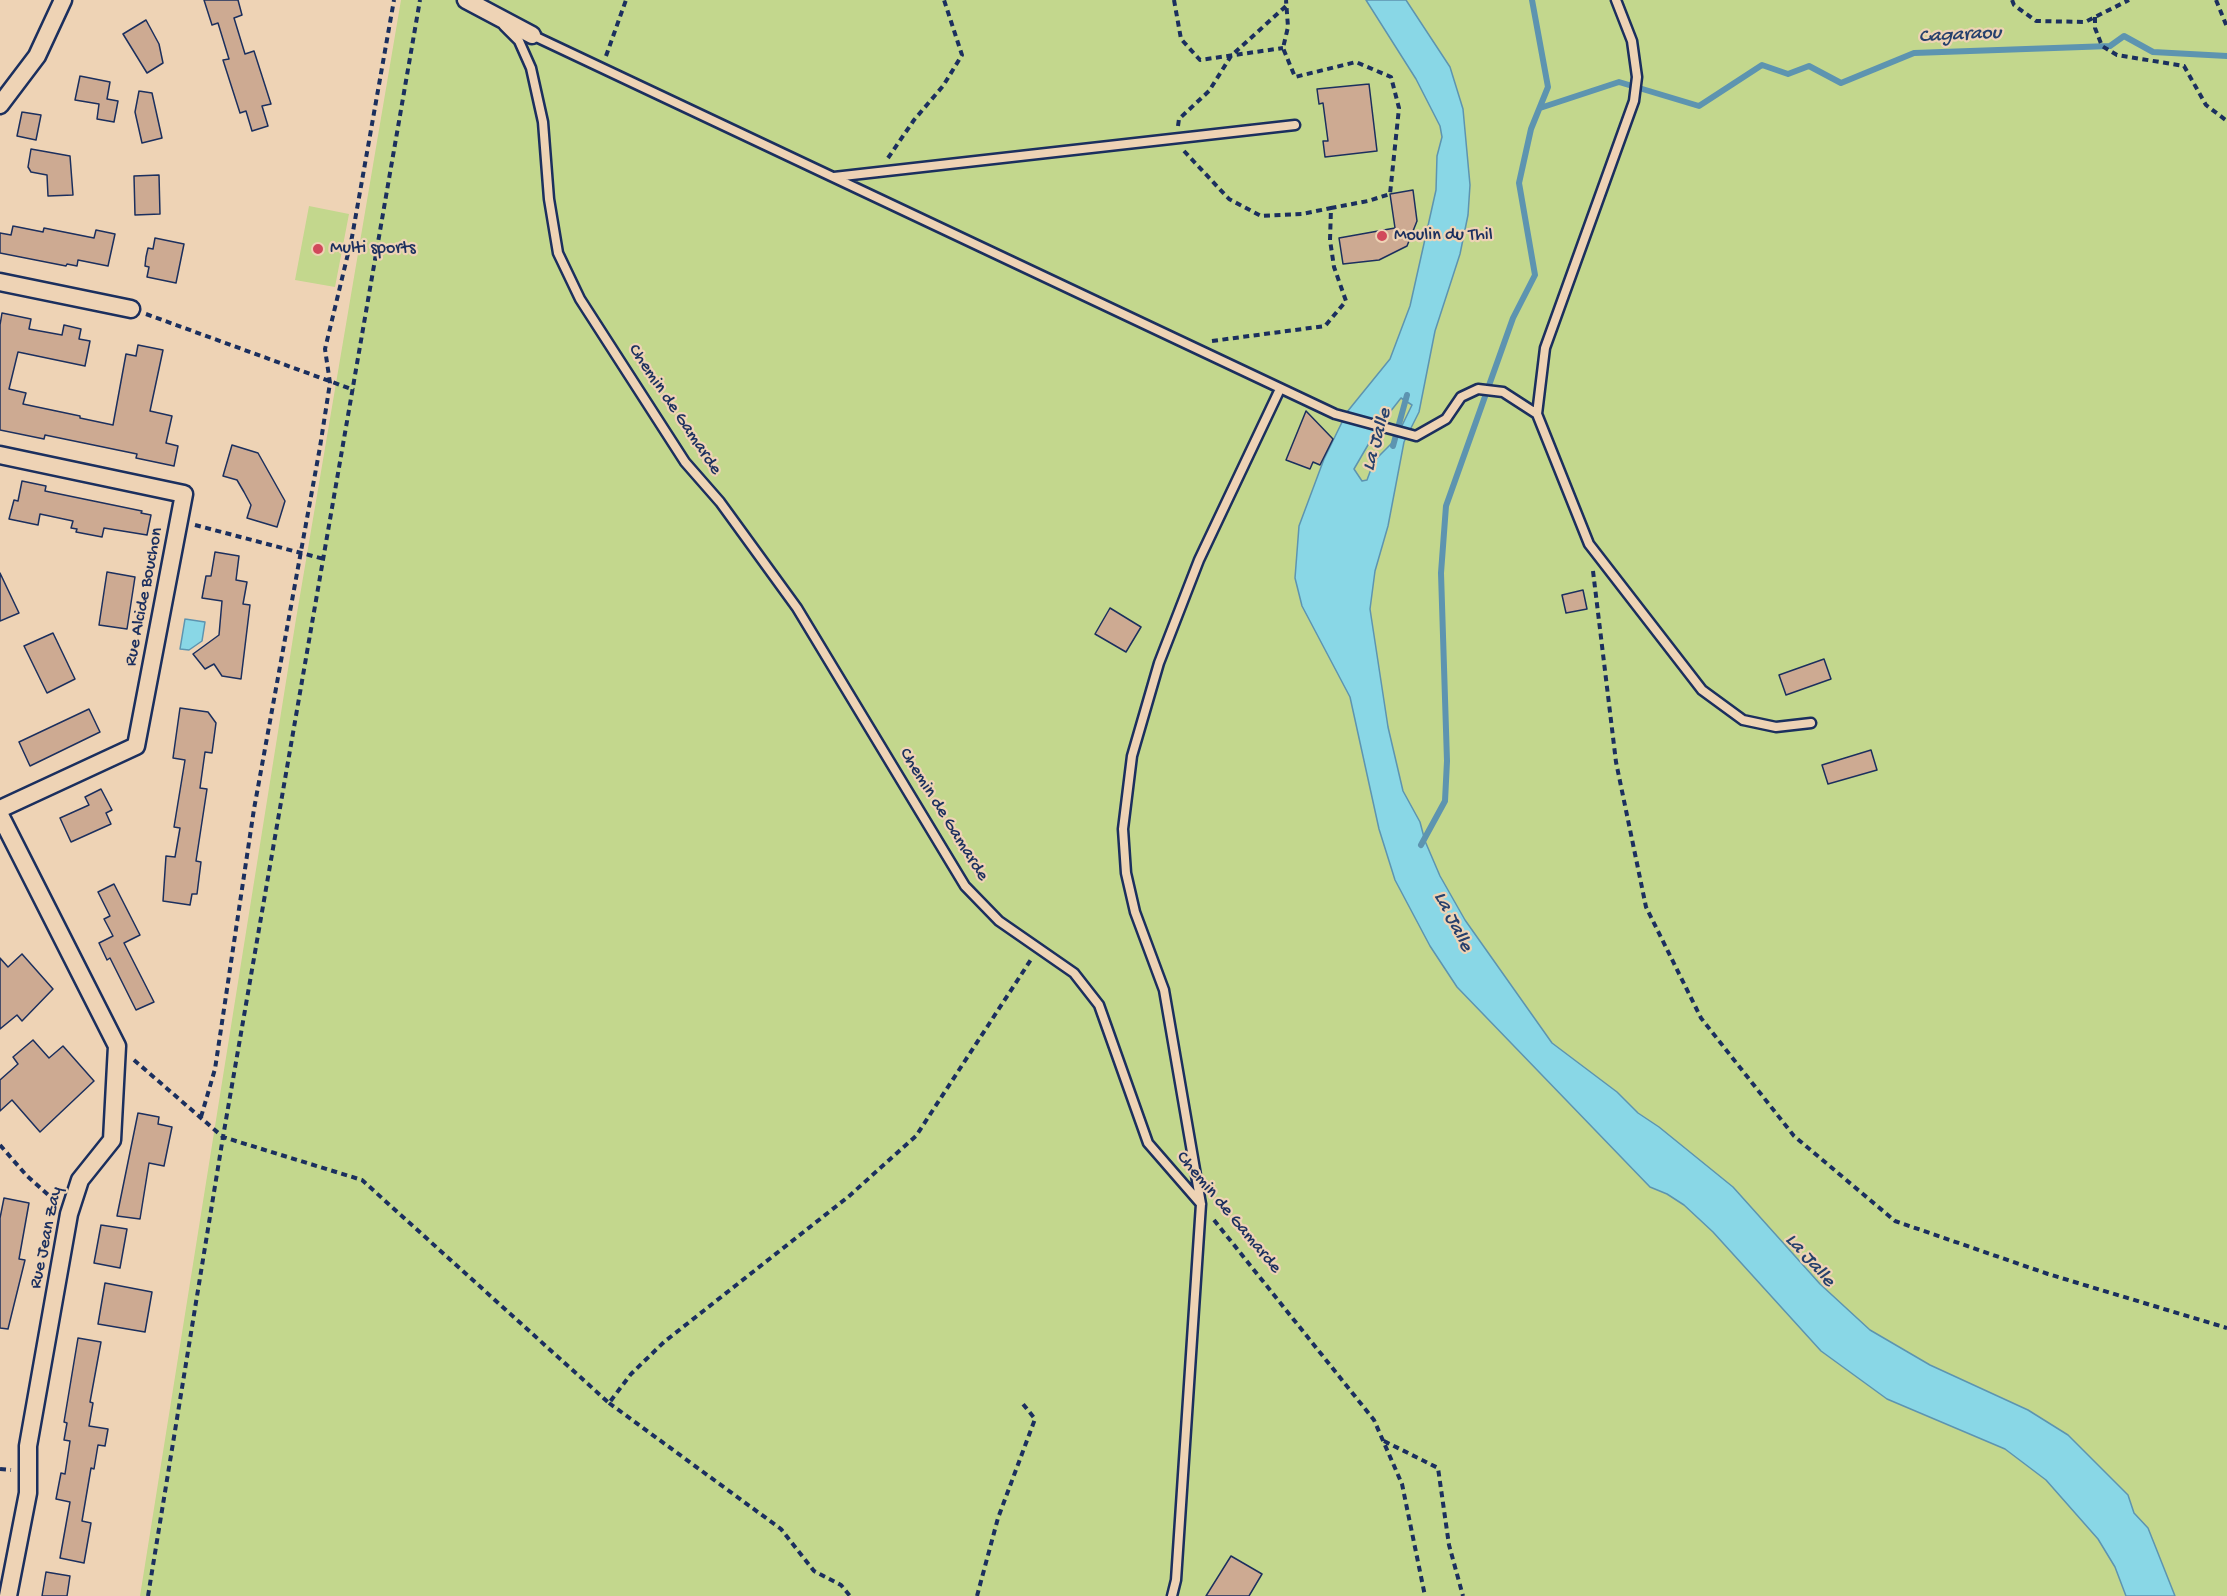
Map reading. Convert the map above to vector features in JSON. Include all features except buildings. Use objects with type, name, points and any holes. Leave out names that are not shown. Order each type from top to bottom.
[{"type":"street","points":[[0,105],[37,56],[63,0]]},
{"type":"street","points":[[466,0],[532,35]]},
{"type":"street","points":[[0,282],[131,309]]},
{"type":"street","name":"Rue Alcide Bouchon","points":[[0,455],[184,494],[136,746],[0,808]]},
{"type":"street","name":"Rue Jean Zay","points":[[0,815],[117,1046],[112,1140],[80,1180],[69,1214],[28,1446],[28,1493],[8,1596]]},
{"type":"lane","points":[[1616,0],[1632,41],[1637,77],[1634,101],[1545,348],[1537,414],[1589,544],[1702,690],[1743,720],[1776,727],[1811,723]]},
{"type":"lane","name":"Chemin de Gamarde","points":[[489,11],[519,41],[531,68],[543,122],[549,199],[558,253],[580,299],[686,462],[720,502],[797,608],[964,886],[999,921],[1074,972],[1099,1005],[1148,1143],[1201,1204]]},
{"type":"lane","points":[[532,35],[1335,414],[1416,436],[1446,419],[1461,397],[1478,389],[1503,392],[1537,414]]},
{"type":"lane","points":[[832,177],[1295,124]]},
{"type":"lane","points":[[1172,1596],[1176,1580],[1201,1204],[1167,1000],[1135,912],[1126,873],[1123,829],[1132,756],[1159,663],[1199,560],[1280,389]]},
{"type":"path","points":[[201,1117],[215,1069],[254,809],[330,383],[325,349],[352,237],[394,0]]},
{"type":"path","points":[[148,1596],[223,1137],[420,0]]},
{"type":"path","points":[[602,68],[626,0]]},
{"type":"path","points":[[879,172],[914,120],[943,86],[962,55],[944,0]]},
{"type":"path","points":[[1174,0],[1181,39],[1200,60],[1283,48]]},
{"type":"path","points":[[1185,344],[1325,326],[1346,301],[1334,267],[1330,240],[1332,208],[1390,194],[1399,108],[1391,77],[1356,62],[1294,76],[1283,48],[1287,27],[1286,0]]},
{"type":"path","points":[[2012,0],[2014,5],[2036,21],[2085,22],[2129,0]]},
{"type":"path","points":[[2216,0],[2227,27]]},
{"type":"path","points":[[2095,17],[2095,28],[2102,46],[2117,55],[2184,66],[2206,105],[2227,121]]},
{"type":"path","points":[[131,309],[354,390]]},
{"type":"path","points":[[180,520],[324,559]]},
{"type":"path","points":[[1589,544],[1601,618],[1616,762],[1646,907],[1701,1018],[1794,1136],[1895,1221],[2048,1274],[2227,1328]]},
{"type":"path","points":[[609,1403],[631,1374],[664,1342],[848,1197],[916,1136],[1038,948]]},
{"type":"path","points":[[117,1046],[223,1137],[362,1180],[609,1403],[782,1529],[814,1572],[841,1585],[850,1596]]},
{"type":"path","points":[[0,1145],[27,1176],[69,1214]]},
{"type":"path","name":"Chemin de Gamarde","points":[[1201,1204],[1374,1420],[1402,1484],[1425,1596]]},
{"type":"path","points":[[977,1596],[998,1518],[1035,1419],[1023,1404]]},
{"type":"path","points":[[1383,1440],[1438,1468],[1449,1545],[1463,1596]]},
{"type":"green space","points":[[401,0],[2227,0],[2227,1596],[140,1596],[296,619]]},
{"type":"green space","points":[[309,206],[349,214],[335,287],[295,280]]},
{"type":"water","points":[[1366,0],[1406,0],[1450,67],[1463,109],[1470,185],[1468,215],[1460,254],[1435,331],[1419,412],[1404,442],[1388,526],[1375,571],[1370,609],[1388,727],[1403,791],[1420,822],[1425,841],[1440,876],[1465,920],[1552,1043],[1617,1092],[1638,1113],[1659,1127],[1733,1187],[1820,1284],[1870,1330],[1930,1365],[2028,1410],[2068,1435],[2128,1495],[2134,1513],[2148,1528],[2175,1596],[2126,1596],[2115,1567],[2098,1539],[2046,1480],[2005,1449],[1887,1399],[1821,1351],[1713,1232],[1684,1205],[1650,1187],[1457,987],[1430,946],[1395,880],[1379,829],[1350,697],[1302,606],[1295,578],[1299,526],[1324,459],[1347,412],[1390,359],[1410,306],[1436,190],[1437,156],[1442,137],[1440,126],[1416,79]],"holes":[[[1401,398],[1412,405],[1395,440],[1374,461],[1367,480],[1362,481],[1354,469],[1379,426]]]},
{"type":"water","points":[[185,619],[205,622],[202,641],[189,650],[180,649]]},
{"type":"waterway","points":[[1421,845],[1445,801],[1447,761],[1441,573],[1446,506],[1513,318],[1535,275],[1519,183],[1531,129],[1548,87],[1532,0]]},
{"type":"waterway","name":"Cagaraou","points":[[1540,108],[1619,82],[1699,106],[1762,65],[1788,74],[1809,66],[1841,83],[1914,53],[2110,46],[2124,36],[2153,52],[2227,56]]},
{"type":"waterway","name":"La Jalle","points":[[1393,446],[1407,395]]},
{"type":"place","name":"Moulin du Thil","points":[[1382,236]]},
{"type":"place","name":"Multi sports","points":[[318,249]]}]
